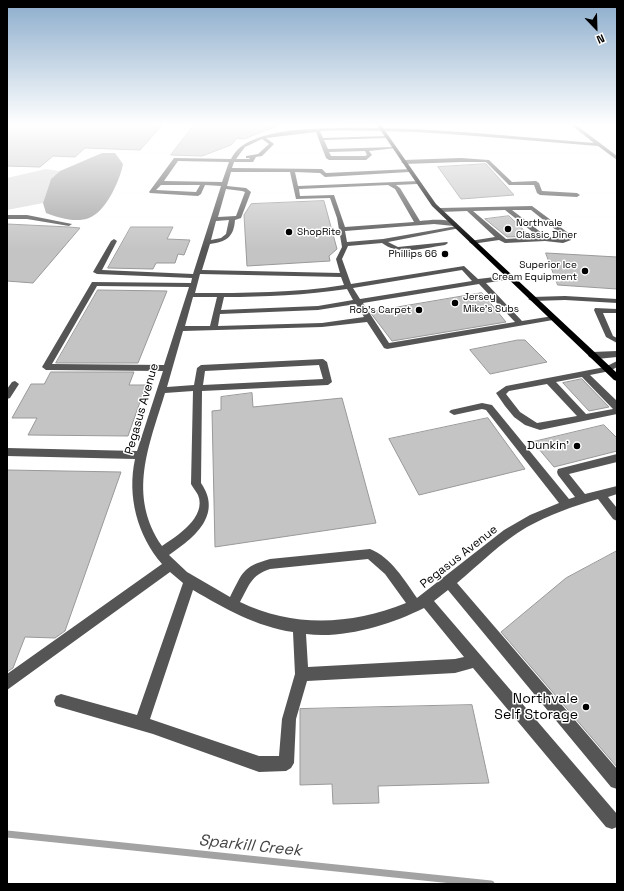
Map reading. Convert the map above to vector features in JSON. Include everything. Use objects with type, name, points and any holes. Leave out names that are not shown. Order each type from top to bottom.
[{"type":"main road","points":[[407,167],[417,182],[440,210],[532,299],[617,378]]},
{"type":"street","points":[[171,167],[152,192],[198,194],[203,184]]},
{"type":"street","name":"Pegasus Avenue","points":[[231,167],[141,455],[137,482],[139,502],[144,522],[154,546],[169,566],[190,581],[246,613],[272,622],[310,629],[343,628],[375,620],[420,602],[449,582],[533,518],[566,504],[616,491]]},
{"type":"street","points":[[259,167],[292,171],[322,171],[325,175],[409,170]]},
{"type":"street","points":[[493,167],[511,184],[536,183],[540,193],[577,195]]},
{"type":"street","points":[[292,171],[298,198],[332,196],[340,218],[345,247],[339,259],[344,275],[349,287],[388,346],[553,318]]},
{"type":"street","points":[[295,188],[417,182]]},
{"type":"street","points":[[160,183],[224,186],[244,189],[248,192],[241,214],[238,218],[214,219]]},
{"type":"street","points":[[388,183],[397,188],[419,224]]},
{"type":"street","points":[[506,208],[546,239]]},
{"type":"street","points":[[440,210],[532,208],[569,236],[569,239],[563,241],[546,239],[510,241],[500,238],[472,242]]},
{"type":"street","points":[[468,209],[500,238]]},
{"type":"street","points":[[7,217],[27,217],[69,224]]},
{"type":"street","points":[[207,242],[220,240],[228,236],[232,229],[232,219]]},
{"type":"street","points":[[342,229],[434,222],[456,226]]},
{"type":"street","points":[[344,244],[383,241],[434,232],[456,226]]},
{"type":"street","points":[[383,241],[391,247],[398,249],[445,243],[434,232]]},
{"type":"street","points":[[114,241],[97,272],[344,275]]},
{"type":"street","points":[[168,368],[46,367],[95,284],[192,290],[221,295],[255,295],[349,287],[464,268],[476,282],[521,324]]},
{"type":"street","points":[[456,269],[476,282]]},
{"type":"street","points":[[217,312],[318,308],[509,277]]},
{"type":"street","points":[[213,329],[221,295]]},
{"type":"street","points":[[532,299],[565,298],[617,301]]},
{"type":"street","points":[[617,311],[598,310],[610,337],[617,341]]},
{"type":"street","points":[[180,329],[322,325],[369,319]]},
{"type":"street","points":[[592,355],[617,354]]},
{"type":"street","points":[[160,554],[180,541],[194,527],[206,508],[205,494],[196,484],[198,388],[201,368],[323,362],[328,382],[229,386],[198,388],[161,390]]},
{"type":"street","points":[[617,364],[607,369],[506,389],[501,392],[504,399],[530,425],[540,427],[617,411]]},
{"type":"street","points":[[583,373],[617,407]]},
{"type":"street","points":[[550,380],[584,418]]},
{"type":"street","points":[[7,396],[15,384]]},
{"type":"street","points":[[454,412],[482,406],[489,407],[566,504]]},
{"type":"street","points":[[7,452],[141,455]]},
{"type":"street","points":[[582,499],[562,472],[617,458]]},
{"type":"street","points":[[600,494],[617,516]]},
{"type":"street","points":[[232,605],[242,584],[256,568],[370,554],[378,559],[476,660],[612,821]]},
{"type":"street","points":[[7,683],[169,566]]},
{"type":"street","points":[[141,724],[190,581]]},
{"type":"street","points":[[449,582],[617,781]]},
{"type":"street","points":[[61,701],[141,724],[259,764],[286,763],[289,719],[302,674],[299,627]]},
{"type":"street","points":[[302,674],[455,666],[476,660]]},
{"type":"shaded area","points":[[70,167],[122,167],[111,195],[101,209],[89,218],[79,220],[56,217],[46,213],[43,203],[51,179],[60,171]]},
{"type":"shaded area","points":[[46,169],[60,171],[51,179],[43,203],[7,210],[7,178]]},
{"type":"building","points":[[438,167],[488,167],[514,195],[461,199]]},
{"type":"building","name":"ShopRite","points":[[324,201],[337,249],[329,256],[330,261],[247,266],[244,215],[251,204]]},
{"type":"building","name":"Northvale Classic Diner","points":[[509,216],[530,236],[507,237],[485,219]]},
{"type":"building","points":[[7,224],[80,228],[33,283],[7,281]]},
{"type":"building","points":[[131,227],[173,227],[167,239],[190,240],[184,255],[178,254],[175,263],[156,263],[153,269],[108,268]]},
{"type":"building","name":"Superior Ice Cream Equipment","points":[[546,253],[617,257],[617,289],[558,285]]},
{"type":"building","points":[[98,290],[167,291],[138,363],[56,363]]},
{"type":"building","points":[[482,293],[506,322],[392,341],[370,312]]},
{"type":"building","points":[[518,340],[525,340],[547,362],[490,374],[470,350]]},
{"type":"building","points":[[51,372],[134,372],[129,385],[146,385],[128,436],[28,435],[37,418],[12,418],[31,384],[44,384]]},
{"type":"building","points":[[582,379],[609,407],[589,411],[563,383]]},
{"type":"building","points":[[252,393],[253,407],[342,398],[376,523],[215,547],[212,411],[221,410],[221,397]]},
{"type":"building","points":[[488,418],[525,469],[419,495],[389,439]]},
{"type":"building","name":"Dunkin'","points":[[604,425],[617,438],[617,451],[554,467],[533,442]]},
{"type":"building","points":[[7,470],[121,472],[65,631],[55,638],[25,637],[13,668],[7,672]]},
{"type":"building","name":"Northvale Self Storage","points":[[617,551],[617,767],[501,632],[566,578]]},
{"type":"building","points":[[472,705],[489,783],[378,786],[379,803],[333,804],[332,784],[300,785],[300,709]]},
{"type":"waterway","name":"Sparkill Creek","points":[[7,834],[491,884]]},
{"type":"place","name":"Northvale Classic Diner","points":[[508,229]]},
{"type":"place","name":"ShopRite","points":[[289,232]]},
{"type":"place","name":"Phillips 66","points":[[445,254]]},
{"type":"place","name":"Superior Ice Cream Equipment","points":[[585,271]]},
{"type":"place","name":"Jersey Mike's Subs","points":[[455,303]]},
{"type":"place","name":"Rob's Carpet","points":[[419,310]]},
{"type":"place","name":"Dunkin'","points":[[577,446]]},
{"type":"place","name":"Northvale Self Storage","points":[[586,707]]}]
